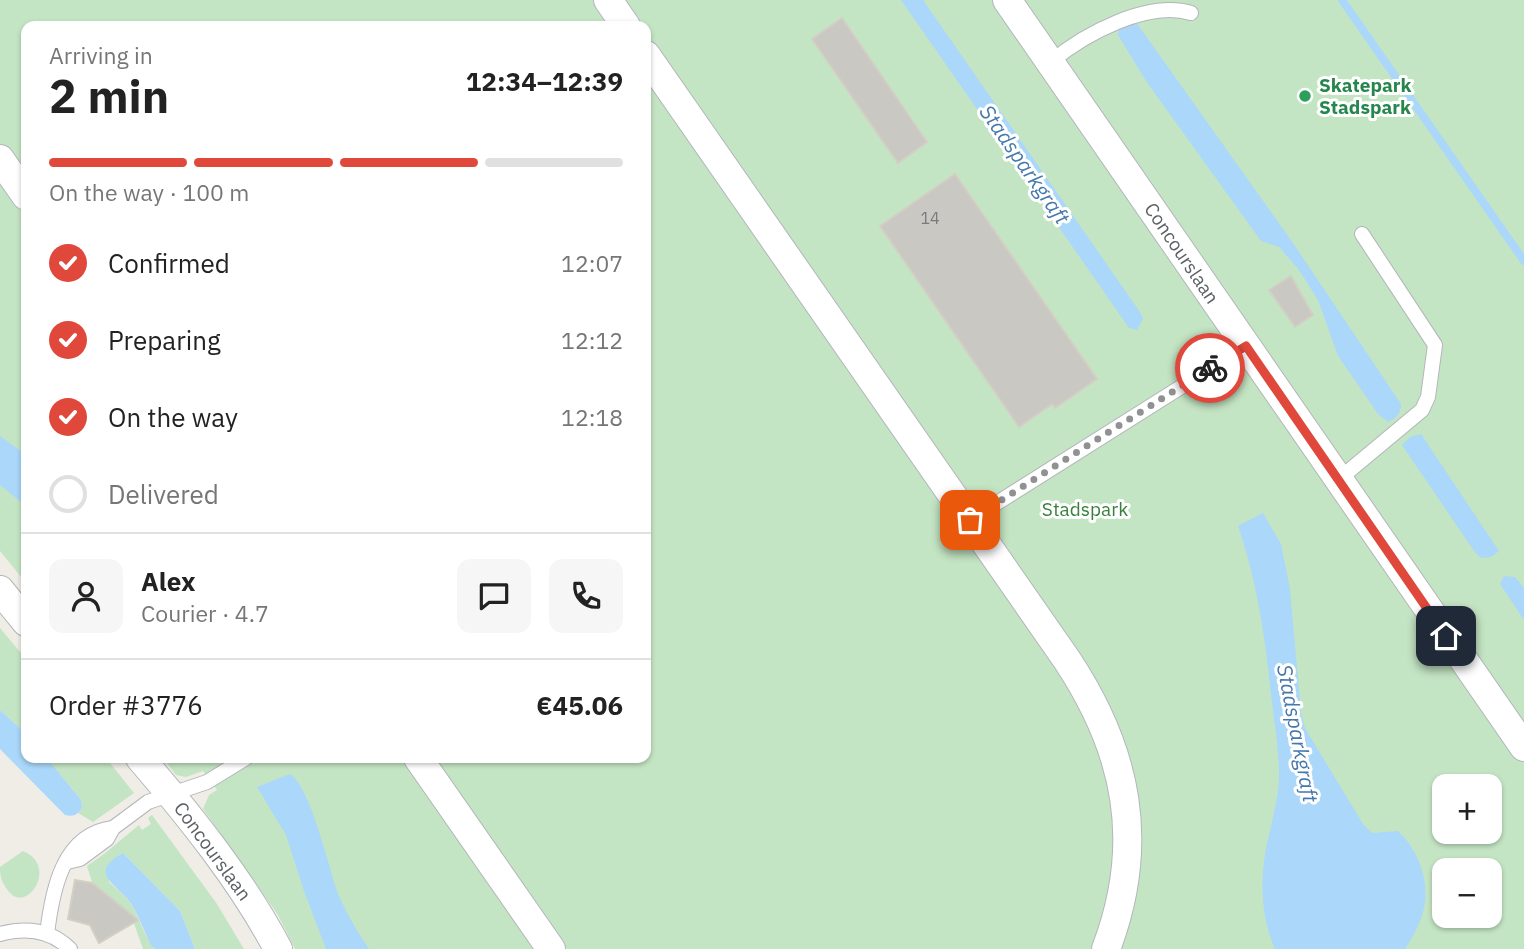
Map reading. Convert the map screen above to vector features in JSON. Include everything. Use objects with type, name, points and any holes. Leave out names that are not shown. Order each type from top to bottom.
[{"type":"street","points":[[608,0],[623,21]]},
{"type":"street","name":"Concourslaan","points":[[1007,0],[1524,747]]},
{"type":"street","points":[[651,62],[1087,690],[1103,721],[1124,788],[1127,823],[1123,894],[1106,949]]},
{"type":"street","points":[[0,159],[21,189]]},
{"type":"street","points":[[0,590],[21,616]]},
{"type":"street","name":"Concourslaan","points":[[144,763],[172,795],[262,919],[278,949]]},
{"type":"street","points":[[421,763],[551,949]]},
{"type":"lane","points":[[1051,62],[1107,18],[1137,3],[1180,3],[1191,13]]},
{"type":"lane","points":[[1338,480],[1422,410],[1428,397],[1435,345],[1362,234]]},
{"type":"lane","points":[[970,520],[1246,346]]},
{"type":"lane","points":[[47,933],[52,892],[59,872],[67,862],[87,854],[107,839],[113,828],[148,802],[207,782],[238,763]]},
{"type":"lane","points":[[0,934],[31,929],[47,933],[70,949]]},
{"type":"green space","name":"Stadspark","points":[[0,0],[1524,0],[1524,949],[334,949],[320,930],[327,949],[295,949],[278,915],[203,809],[209,795],[217,790],[203,771],[186,777],[176,775],[167,763],[651,763],[651,21],[21,21],[21,577],[0,551]]},
{"type":"green space","points":[[0,628],[21,653],[21,729],[0,710]]},
{"type":"green space","points":[[51,763],[110,763],[134,793],[93,822],[78,813],[82,808],[81,800]]},
{"type":"green space","points":[[152,815],[217,904],[244,949],[195,949],[180,911],[123,853],[108,864],[109,882],[131,903],[155,949],[143,949],[131,915],[92,882],[87,866],[139,825],[142,830],[151,824],[148,818]]},
{"type":"green space","points":[[23,851],[33,858],[39,867],[39,876],[31,893],[16,897],[3,883],[0,867]]},
{"type":"water","name":"Stadsparkgraft","points":[[901,0],[923,0],[1140,312],[1143,319],[1137,330],[1129,328]]},
{"type":"water","points":[[1136,22],[1293,243],[1401,404],[1399,413],[1393,419],[1388,422],[1378,414],[1338,356],[1318,300],[1299,270],[1279,247],[1261,241],[1146,81],[1118,35],[1120,24]]},
{"type":"water","points":[[1421,434],[1499,551],[1491,557],[1481,558],[1474,551],[1402,445],[1410,437]]},
{"type":"water","points":[[0,436],[21,451],[21,502],[0,485]]},
{"type":"water","name":"Stadsparkgraft","points":[[1263,513],[1281,544],[1290,589],[1301,713],[1305,728],[1363,824],[1372,833],[1398,831],[1417,856],[1421,866],[1425,887],[1424,908],[1405,949],[1275,949],[1271,938],[1263,903],[1263,878],[1265,854],[1278,791],[1278,760],[1259,609],[1238,526]]},
{"type":"water","points":[[1504,576],[1515,577],[1524,588],[1524,620],[1500,584]]},
{"type":"water","points":[[0,710],[21,729],[21,763],[51,763],[81,800],[82,808],[73,816],[65,815],[0,749]]},
{"type":"water","points":[[290,774],[298,782],[312,811],[339,896],[369,949],[326,949],[286,835],[257,787]]},
{"type":"water","points":[[123,853],[180,911],[195,949],[155,949],[151,945],[132,905],[108,879],[106,873],[112,860]]},
{"type":"building","points":[[842,18],[927,142],[898,163],[812,39]]},
{"type":"building","points":[[955,174],[1097,379],[1055,408],[1052,404],[1019,427],[880,226]]},
{"type":"building","points":[[1291,276],[1313,315],[1295,327],[1269,290]]},
{"type":"building","points":[[75,880],[92,883],[138,920],[99,943],[90,925],[68,919]]},
{"type":"waterway","points":[[1342,0],[1524,261]]},
{"type":"way so far","points":[[970,520],[1210,368]]},
{"type":"place","name":"Skatepark Stadspark","points":[[1305,96]]},
{"type":"route","points":[[1210,368],[1246,346],[1446,636]]}]
